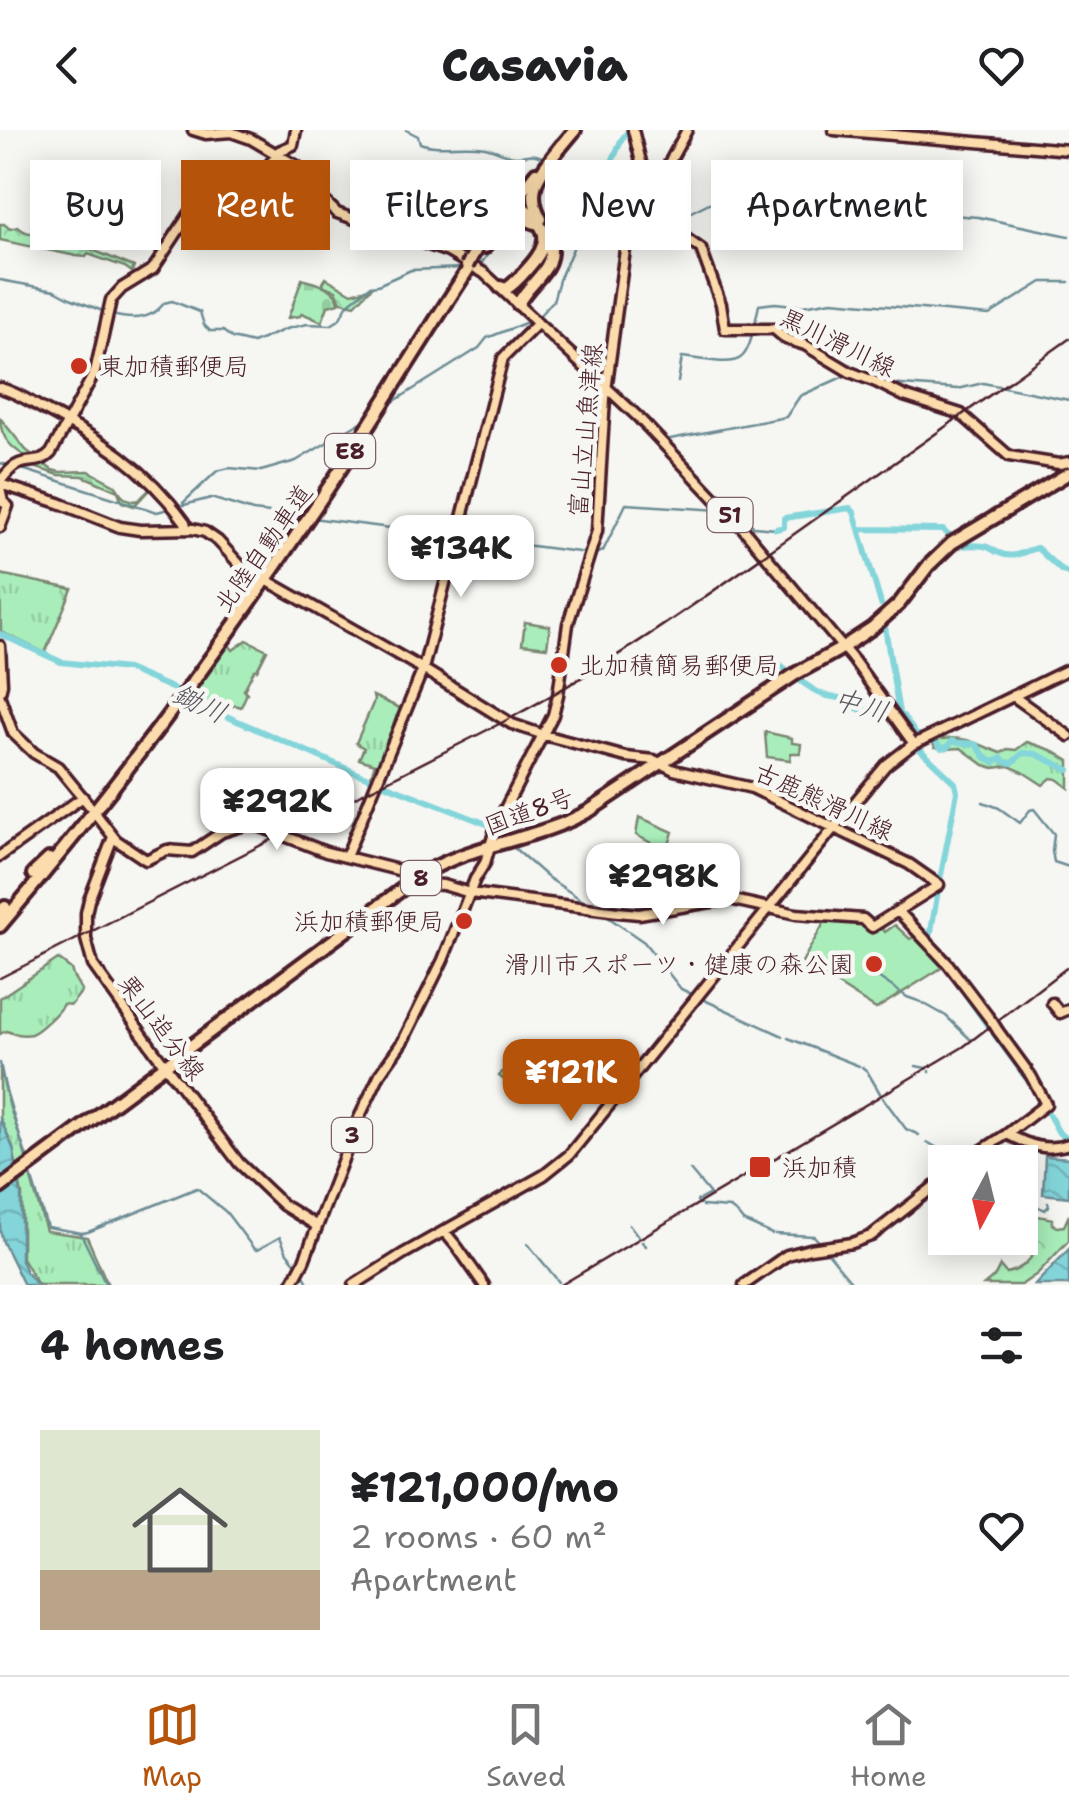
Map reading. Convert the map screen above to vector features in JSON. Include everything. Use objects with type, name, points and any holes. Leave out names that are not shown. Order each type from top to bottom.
[{"type":"highway","name":"北陸自動車道","points":[[525,188],[573,130]]},
{"type":"highway","name":"北陸自動車道","points":[[525,187],[573,130]]},
{"type":"highway","points":[[551,160],[562,145]]},
{"type":"highway","points":[[545,169],[533,193],[545,228]]},
{"type":"highway","points":[[469,265],[485,234],[484,198],[493,190],[504,192],[525,207],[545,228]]},
{"type":"highway","points":[[512,296],[545,242],[544,232],[525,210]]},
{"type":"highway","points":[[469,265],[499,229],[516,218],[530,220],[539,228],[542,251]]},
{"type":"highway","name":"北陸自動車道","points":[[1,918],[130,763],[228,632],[346,461],[480,250]]},
{"type":"highway","points":[[512,296],[547,267],[552,250]]},
{"type":"highway","name":"国道8号","points":[[0,1189],[417,879],[488,849],[579,819],[892,616],[956,544],[1039,497],[1069,475]]},
{"type":"highway","name":"北陸自動車道","points":[[1,918],[130,763]]},
{"type":"highway","points":[[33,874],[80,824]]},
{"type":"main road","name":"51","points":[[193,130],[206,134],[236,133],[252,139],[297,166],[337,214],[350,219]]},
{"type":"main road","points":[[0,527],[8,506],[3,502],[0,485],[17,465],[48,457],[96,372],[114,296],[156,266],[198,201],[265,171],[276,154],[293,145],[296,130]]},
{"type":"main road","name":"黒川滑川線","points":[[633,130],[640,160]]},
{"type":"main road","name":"富山立山魚津線","points":[[670,160],[687,130]]},
{"type":"main road","points":[[834,130],[1069,150]]},
{"type":"main road","name":"黒川滑川線","points":[[691,242],[701,249],[725,329],[774,329],[850,372],[904,396],[961,414],[1009,456],[1069,462]]},
{"type":"main road","name":"51","points":[[435,250],[472,266],[512,296],[536,325],[606,390]]},
{"type":"main road","name":"51","points":[[438,250],[464,260],[512,296],[636,419],[726,514],[843,649],[913,744]]},
{"type":"main road","name":"富山立山魚津線","points":[[291,1285],[359,1118],[444,960],[485,863],[496,826],[544,735],[558,695],[568,624],[596,537],[606,390],[625,250]]},
{"type":"main road","points":[[346,857],[424,670],[503,358],[536,325]]},
{"type":"main road","points":[[0,388],[106,445],[156,485],[186,522],[186,529]]},
{"type":"main road","name":"古鹿熊滑川線","points":[[0,485],[120,527],[198,530],[213,537],[241,566],[504,720],[633,759],[650,759],[679,771],[742,784],[910,864],[939,885],[898,911]]},
{"type":"main road","points":[[0,646],[0,694],[13,733],[39,756],[58,766],[113,837],[146,860],[167,850],[190,852],[222,832],[254,824],[317,849],[470,893],[636,914],[724,899],[796,914],[863,919],[872,926],[898,911],[950,966],[996,1027],[1030,1076],[1044,1105],[990,1145]]},
{"type":"main road","points":[[354,1285],[564,1160],[886,765],[913,744],[1069,669]]},
{"type":"main road","points":[[1013,696],[1069,736]]},
{"type":"main road","points":[[0,856],[83,797]]},
{"type":"main road","name":"栗山追分線","points":[[113,837],[87,908],[85,928],[88,950],[102,979],[243,1167],[283,1204],[317,1226]]},
{"type":"main road","points":[[1053,1002],[1064,1011]]},
{"type":"main road","points":[[1007,1134],[1036,1146],[1055,1148],[1069,1144]]},
{"type":"main road","points":[[744,1285],[786,1255],[852,1244],[871,1236],[928,1191]]},
{"type":"main road","points":[[444,1232],[484,1285]]},
{"type":"green space","points":[[0,224],[30,232],[30,246],[0,240]]},
{"type":"green space","points":[[48,250],[93,250],[134,267],[132,272],[88,254],[76,256]]},
{"type":"green space","points":[[326,278],[352,293],[371,288],[355,305],[341,302],[336,290],[324,286]]},
{"type":"green space","points":[[302,279],[325,286],[337,297],[339,303],[328,306],[322,322],[302,313],[288,318]]},
{"type":"green space","points":[[0,418],[26,450],[52,470],[89,471],[115,485],[124,498],[134,501],[150,489],[134,506],[122,502],[118,491],[83,476],[59,475],[34,467],[15,468],[33,460],[9,444]]},
{"type":"green space","points":[[0,574],[72,589],[45,653],[1,632]]},
{"type":"green space","points":[[525,622],[550,626],[547,647],[522,644]]},
{"type":"green space","points":[[247,640],[267,650],[244,690],[247,693],[241,707],[220,700],[217,707],[186,694],[194,689],[226,641],[233,650]]},
{"type":"green space","points":[[373,696],[404,710],[376,778],[371,775],[375,764],[359,759],[364,748],[356,743]]},
{"type":"green space","points":[[765,732],[792,738],[792,743],[801,744],[800,753],[791,753],[790,760],[767,757]]},
{"type":"green space","points":[[939,732],[943,739],[966,740],[1001,753],[1016,750],[1027,742],[1051,750],[1069,761],[1069,788],[1051,778],[1043,785],[1009,766],[984,765],[961,748],[935,747],[930,737]]},
{"type":"green space","points":[[639,817],[673,832],[667,851],[636,835]]},
{"type":"green space","name":"滑川市スポーツ・健康の森公園","points":[[828,916],[859,918],[869,925],[879,923],[885,932],[895,925],[910,939],[919,934],[943,967],[876,1009],[802,962]]},
{"type":"green space","points":[[58,959],[71,969],[82,991],[71,1005],[63,1004],[35,1032],[0,1034],[0,998]]},
{"type":"green space","points":[[521,1048],[533,1058],[517,1079],[503,1079],[499,1076]]},
{"type":"green space","points":[[0,1068],[46,1231],[87,1237],[108,1285],[38,1285],[22,1258],[22,1194],[13,1148],[0,1118]]},
{"type":"green space","points":[[1069,1215],[1069,1240],[1037,1274],[1021,1285],[984,1285],[1000,1266],[1006,1273],[1038,1255],[1038,1216],[1053,1219],[1057,1227],[1064,1226]]},
{"type":"water","points":[[0,1118],[13,1148],[21,1194],[21,1260],[37,1285],[24,1285],[0,1230]]},
{"type":"water","points":[[1045,1156],[1069,1158],[1069,1197],[1043,1194]]},
{"type":"water","points":[[1069,1249],[1069,1285],[1035,1285]]},
{"type":"waterway","points":[[406,130],[427,145],[477,146],[512,156],[547,159]]},
{"type":"waterway","points":[[613,160],[629,130]]},
{"type":"waterway","points":[[691,212],[719,198],[978,217],[1069,236]]},
{"type":"waterway","points":[[470,271],[476,271],[491,250]]},
{"type":"waterway","points":[[537,318],[553,301],[572,250]]},
{"type":"waterway","points":[[112,315],[141,317],[172,301],[200,312],[210,331],[223,331],[232,338],[253,343],[307,324],[331,325],[370,286],[411,270],[463,268]]},
{"type":"waterway","points":[[0,280],[55,290],[105,312]]},
{"type":"waterway","points":[[678,382],[682,357],[720,362],[740,358],[750,341],[759,305],[803,306],[832,301],[989,315],[1042,282],[1069,282]]},
{"type":"waterway","points":[[379,417],[393,402],[479,348],[487,338],[530,321]]},
{"type":"waterway","points":[[665,440],[786,417],[800,396],[849,374]]},
{"type":"waterway","points":[[888,384],[958,389],[983,383],[1069,400]]},
{"type":"waterway","points":[[183,503],[217,471],[261,471],[296,461],[368,418]]},
{"type":"waterway","points":[[0,463],[11,466]]},
{"type":"waterway","points":[[19,468],[157,512],[211,498],[253,511],[304,517]]},
{"type":"waterway","points":[[595,554],[603,551],[626,504],[720,510]]},
{"type":"waterway","points":[[776,529],[784,527],[784,518],[850,508],[881,604]]},
{"type":"waterway","points":[[736,516],[754,527],[776,529]]},
{"type":"waterway","points":[[312,518],[453,536]]},
{"type":"waterway","points":[[859,529],[943,530],[959,545],[984,546],[1010,556],[1037,548],[1069,573]]},
{"type":"waterway","points":[[461,537],[587,553]]},
{"type":"waterway","points":[[885,627],[899,713]]},
{"type":"waterway","name":"鋤川","points":[[0,634],[61,662],[127,669],[361,775],[492,826],[504,839]]},
{"type":"waterway","name":"中川","points":[[754,659],[768,663],[774,660],[816,691],[847,700],[869,713],[893,710],[896,716],[903,716],[917,736],[930,734],[941,748],[952,741],[974,744],[993,762],[1002,758],[1012,763],[1023,753],[1036,754],[1069,770]]},
{"type":"waterway","points":[[912,742],[955,783],[957,792],[940,880]]},
{"type":"waterway","points":[[983,802],[1020,823],[1034,809],[1054,834],[1054,862],[1069,867]]},
{"type":"waterway","name":"鋤川","points":[[513,847],[547,877],[591,906]]},
{"type":"waterway","points":[[929,943],[938,890]]},
{"type":"waterway","name":"鋤川","points":[[602,913],[644,942],[681,989],[696,996]]},
{"type":"waterway","points":[[878,977],[946,1016],[970,1039]]},
{"type":"waterway","points":[[953,977],[988,1026]]},
{"type":"waterway","name":"鋤川","points":[[700,998],[783,1036]]},
{"type":"waterway","points":[[994,1034],[1037,1093]]},
{"type":"waterway","name":"鋤川","points":[[788,1038],[859,1066]]},
{"type":"waterway","points":[[0,1063],[28,1164]]},
{"type":"waterway","points":[[916,1066],[926,1068]]},
{"type":"waterway","name":"鋤川","points":[[862,1067],[881,1095]]},
{"type":"waterway","name":"鋤川","points":[[883,1098],[906,1129],[919,1135]]},
{"type":"waterway","points":[[1043,1104],[1059,1133],[1069,1140]]},
{"type":"waterway","name":"鋤川","points":[[927,1142],[932,1145]]},
{"type":"waterway","points":[[690,1170],[710,1194]]},
{"type":"waterway","points":[[30,1172],[47,1227],[88,1232],[197,1188],[226,1212],[254,1249],[280,1237],[298,1266]]},
{"type":"waterway","points":[[697,1201],[708,1195]]},
{"type":"waterway","name":"鋤川","points":[[1038,1206],[1045,1210],[1048,1202]]},
{"type":"waterway","points":[[702,1206],[730,1208],[738,1214]]},
{"type":"waterway","points":[[739,1216],[772,1234]]},
{"type":"waterway","points":[[629,1224],[638,1236]]},
{"type":"waterway","points":[[81,1234],[106,1285]]},
{"type":"waterway","points":[[775,1234],[814,1236],[822,1245]]},
{"type":"waterway","points":[[642,1242],[646,1246]]},
{"type":"waterway","points":[[528,1244],[559,1282]]},
{"type":"waterway","points":[[825,1249],[837,1264]]},
{"type":"waterway","points":[[838,1266],[854,1285]]},
{"type":"waterway","points":[[303,1273],[309,1285]]},
{"type":"railway","points":[[0,978],[503,722],[577,680],[720,586],[1069,339]]},
{"type":"railway","points":[[561,1285],[963,1047],[1069,966]]},
{"type":"place","name":"東加積郵便局","points":[[79,366]]},
{"type":"place","name":"北加積簡易郵便局","points":[[559,665]]},
{"type":"place","name":"浜加積郵便局","points":[[464,921]]},
{"type":"place","name":"滑川市スポーツ・健康の森公園","points":[[874,964]]},
{"type":"place","name":"浜加積","points":[[760,1167]]}]
